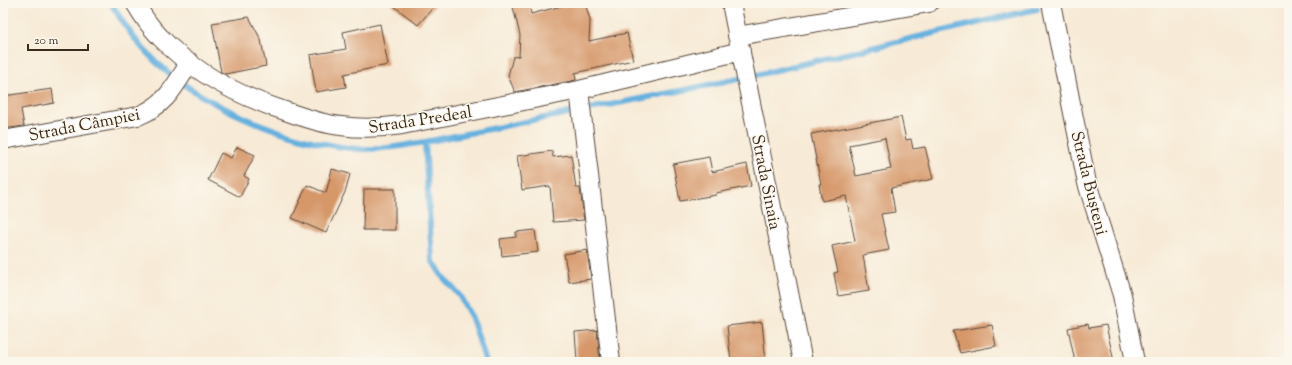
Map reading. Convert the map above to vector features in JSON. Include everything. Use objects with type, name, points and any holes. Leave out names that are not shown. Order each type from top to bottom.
[{"type":"street","name":"Strada Predeal","points":[[135,3],[160,37],[187,67],[256,101],[302,117],[329,124],[372,128],[397,126],[579,94],[929,3]]},
{"type":"street","name":"Strada Sinaia","points":[[731,3],[803,362]]},
{"type":"street","name":"Strada Bușteni","points":[[1051,3],[1087,183],[1122,295],[1135,362]]},
{"type":"street","name":"Strada Câmpiei","points":[[3,140],[138,116],[154,108],[165,99],[187,67]]},
{"type":"street","points":[[579,94],[611,362]]},
{"type":"building","points":[[390,3],[437,3],[418,25]]},
{"type":"building","points":[[512,3],[529,3],[531,14],[573,3],[585,3],[590,20],[589,41],[627,33],[633,60],[575,73],[576,80],[515,92],[508,76],[513,57],[519,56],[520,35]]},
{"type":"building","points":[[249,17],[261,40],[266,66],[225,74],[221,72],[212,23]]},
{"type":"building","points":[[380,24],[388,65],[344,74],[346,87],[316,92],[310,55],[346,49],[343,32]]},
{"type":"building","points":[[52,89],[54,103],[21,109],[24,126],[3,129],[3,96]]},
{"type":"building","points":[[901,117],[906,140],[911,139],[913,149],[925,147],[933,179],[891,188],[895,212],[881,214],[889,250],[863,255],[869,291],[838,296],[834,273],[838,272],[832,246],[855,241],[846,196],[822,201],[819,184],[821,184],[811,134]],"holes":[[[885,138],[891,169],[856,176],[849,145]]]},
{"type":"building","points":[[237,147],[255,155],[244,176],[249,179],[240,197],[208,180],[221,153],[231,158]]},
{"type":"building","points":[[552,151],[553,157],[571,155],[576,188],[580,188],[584,220],[553,222],[550,186],[522,190],[517,156]]},
{"type":"building","points":[[709,157],[712,172],[747,164],[751,186],[716,193],[716,195],[680,201],[673,164]]},
{"type":"building","points":[[332,169],[350,174],[346,190],[326,233],[292,218],[307,185],[326,193]]},
{"type":"building","points":[[364,189],[395,189],[395,230],[363,230]]},
{"type":"building","points":[[535,230],[538,252],[502,256],[500,239],[516,237],[516,232]]},
{"type":"building","points":[[587,250],[591,279],[569,282],[564,254]]},
{"type":"building","points":[[762,322],[766,362],[731,362],[727,326]]},
{"type":"building","points":[[1088,324],[1089,328],[1106,325],[1114,362],[1075,362],[1068,328]]},
{"type":"building","points":[[992,325],[996,346],[960,353],[953,331]]},
{"type":"building","points":[[597,330],[600,362],[577,362],[575,332]]},
{"type":"waterway","points":[[111,3],[136,41],[169,73],[183,84],[214,103],[247,119],[300,138],[348,148],[384,148],[425,142],[432,260],[443,277],[459,295],[472,318],[486,362]]},
{"type":"waterway","points":[[425,142],[739,79],[1037,9]]}]
